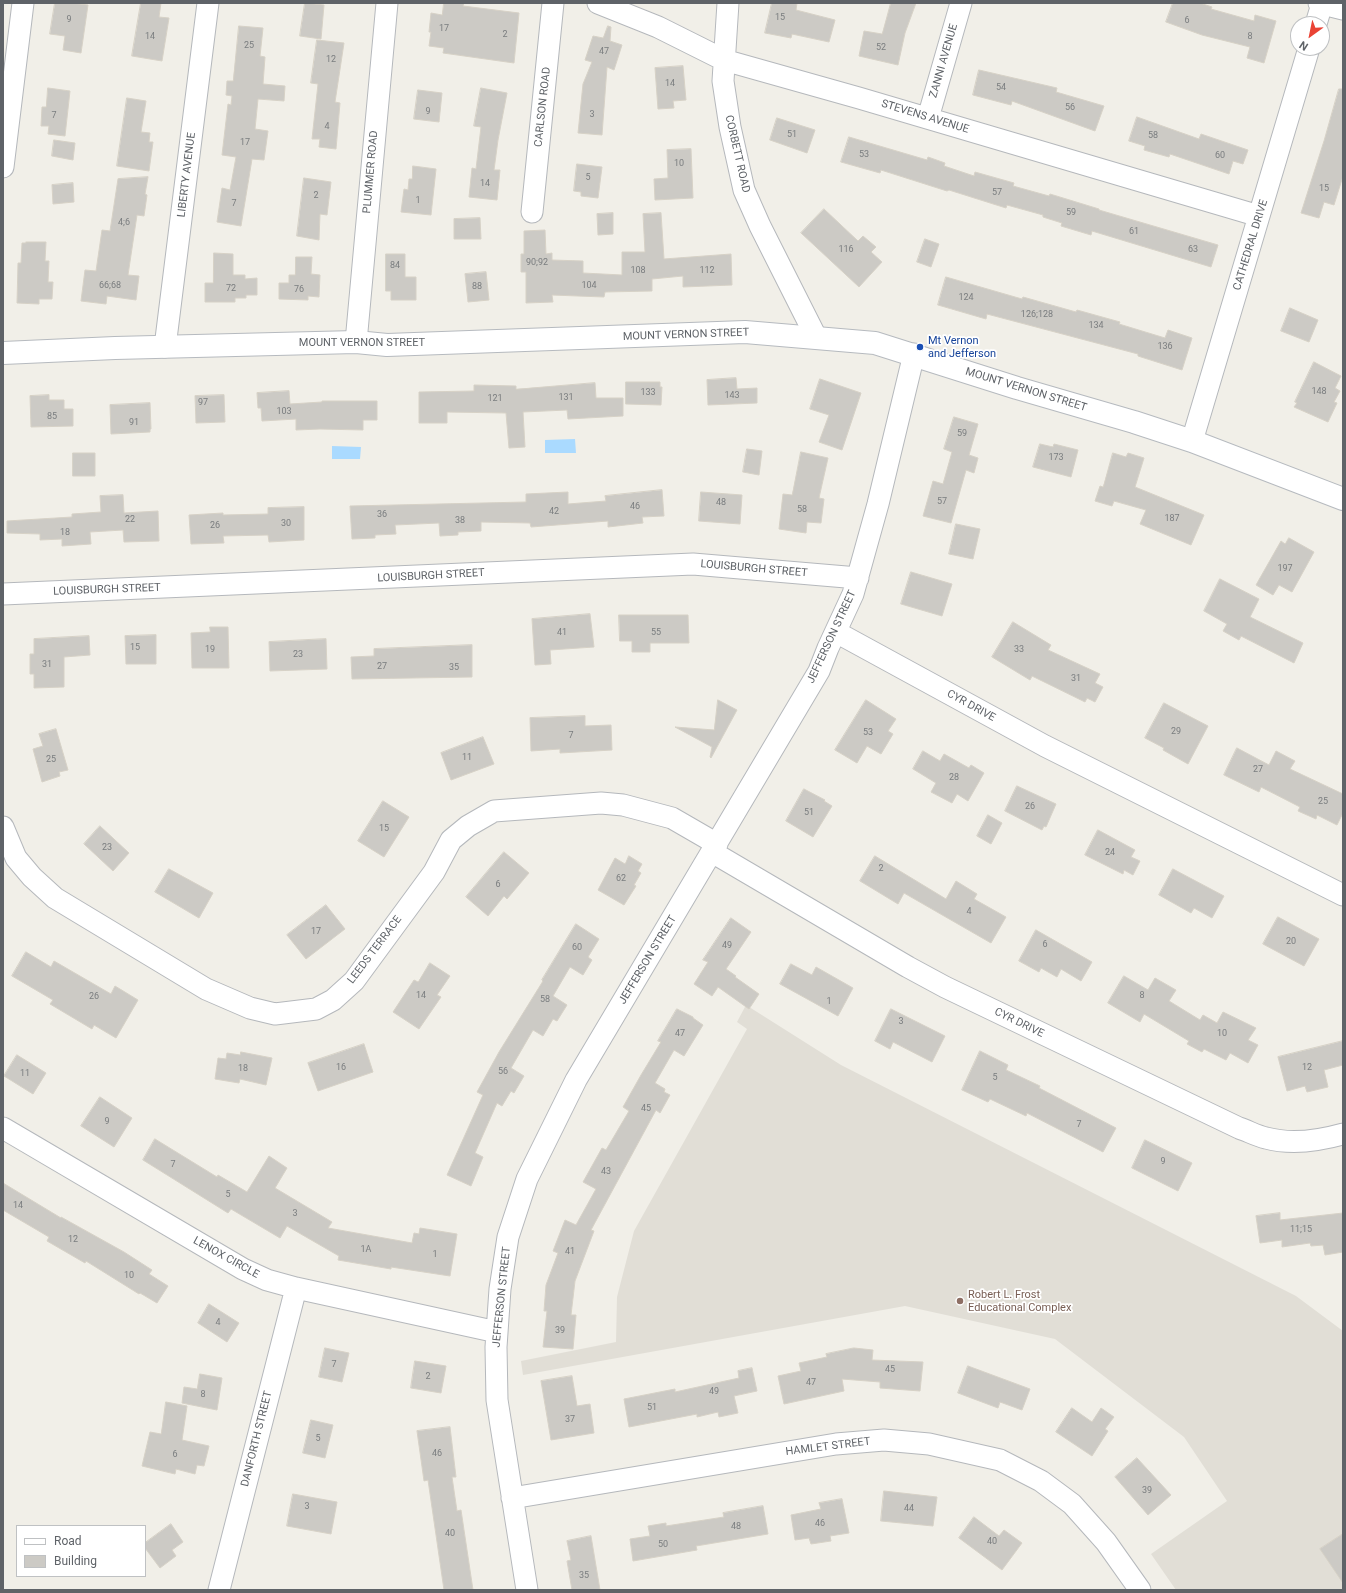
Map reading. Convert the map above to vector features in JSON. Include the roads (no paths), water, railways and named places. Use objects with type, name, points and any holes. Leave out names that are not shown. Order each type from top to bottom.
[{"type":"main road","name":"MOUNT VERNON STREET","points":[[3,353],[356,342],[387,345],[744,332],[875,343],[1192,441],[1343,499]]},
{"type":"street","points":[[3,167],[23,3]]},
{"type":"street","name":"LIBERTY AVENUE","points":[[165,347],[208,3]]},
{"type":"street","name":"PLUMMER ROAD","points":[[356,342],[387,3]]},
{"type":"street","name":"CARLSON ROAD","points":[[532,212],[553,3]]},
{"type":"street","name":"STEVENS AVENUE","points":[[598,3],[658,27],[724,60],[928,118],[1259,216]]},
{"type":"street","name":"CORBETT ROAD","points":[[728,3],[723,81],[730,127],[744,190],[760,226],[816,337]]},
{"type":"street","name":"ZANNI AVENUE","points":[[928,118],[961,3]]},
{"type":"street","points":[[1318,16],[1321,3],[1343,9]]},
{"type":"street","name":"CATHEDRAL DRIVE","points":[[1192,441],[1307,56]]},
{"type":"street","name":"JEFFERSON STREET","points":[[527,1590],[496,1400],[496,1346],[500,1290],[508,1237],[527,1179],[576,1080],[819,671],[854,594],[878,504],[914,354]]},
{"type":"street","name":"LOUISBURGH STREET","points":[[3,594],[693,564],[858,578]]},
{"type":"street","name":"CYR DRIVE","points":[[836,632],[1052,750],[1343,895]]},
{"type":"street","name":"LEEDS TERRACE","points":[[3,827],[16,858],[32,877],[55,898],[206,989],[250,1008],[275,1014],[316,1009],[333,1000],[354,981],[434,872],[451,840],[468,826],[494,812],[601,803],[623,805],[672,818],[714,848]]},
{"type":"street","name":"CYR DRIVE","points":[[714,848],[945,987],[1240,1128],[1266,1138],[1294,1142],[1323,1140],[1343,1134]]},
{"type":"street","name":"LENOX CIRCLE","points":[[3,1128],[243,1269],[267,1280],[296,1288],[497,1332]]},
{"type":"street","name":"DANFORTH STREET","points":[[219,1590],[296,1288]]},
{"type":"street","name":"HAMLET STREET","points":[[512,1498],[836,1444],[884,1440],[929,1444],[1000,1460],[1041,1481],[1072,1504],[1106,1542],[1140,1590]]},
{"type":"water","points":[[575,439],[576,453],[545,453],[545,440]]},
{"type":"water","points":[[332,446],[361,447],[360,459],[332,459]]},
{"type":"place","name":"Mt Vernon and Jefferson","points":[[920,347]]},
{"type":"place","name":"Robert L. Frost Educational Complex","points":[[960,1301]]}]
